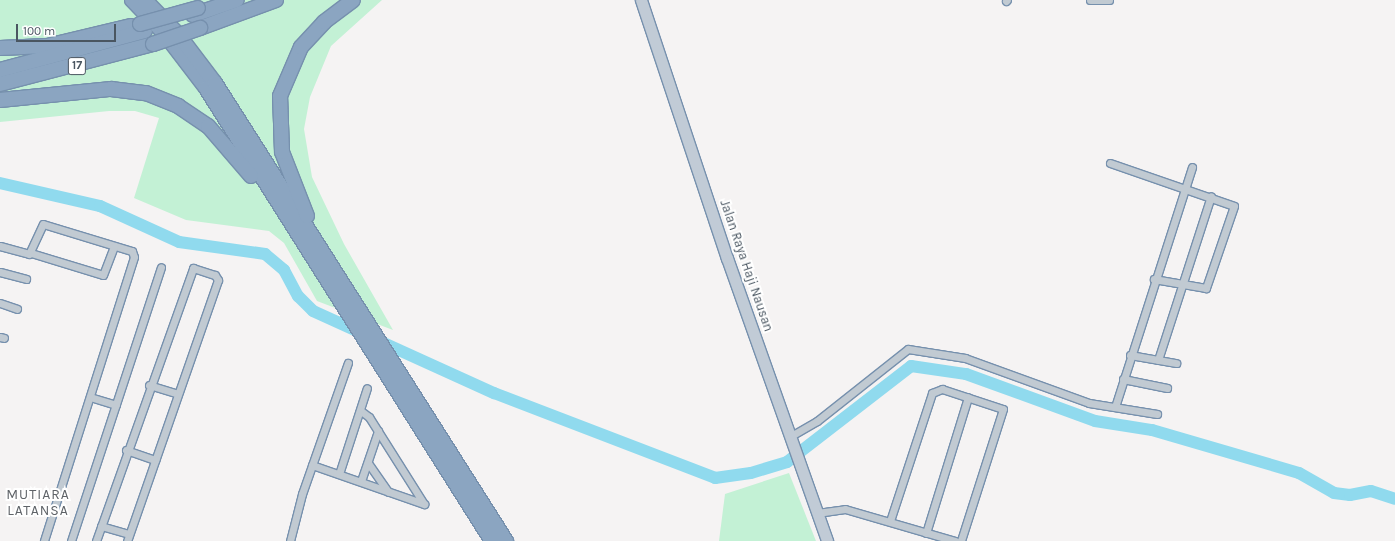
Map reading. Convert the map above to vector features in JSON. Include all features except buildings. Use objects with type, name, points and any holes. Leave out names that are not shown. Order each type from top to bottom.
[{"type":"highway","points":[[132,0],[164,33],[206,88],[303,243],[467,491],[506,541]]},
{"type":"highway","points":[[144,0],[201,63],[343,286],[467,491],[492,541]]},
{"type":"highway","points":[[0,48],[23,49],[78,39],[223,0]]},
{"type":"highway","name":"17","points":[[0,70],[110,42],[237,0]]},
{"type":"highway","name":"17","points":[[0,84],[127,52],[276,0]]},
{"type":"highway","points":[[343,286],[293,185],[282,152],[278,113],[284,79],[301,47],[324,22],[353,0]]},
{"type":"highway","points":[[0,100],[111,90],[146,93],[168,101],[194,116],[223,141],[303,243]]},
{"type":"main road","name":"Jalan Raya Haji Nausan","points":[[641,0],[727,258],[827,541]]},
{"type":"street","points":[[1090,0],[1109,0]]},
{"type":"street","points":[[1110,163],[1232,203],[1232,213],[1207,287],[1203,290],[1154,279]]},
{"type":"street","points":[[1115,407],[1154,279],[1192,167]]},
{"type":"street","points":[[1158,360],[1211,196]]},
{"type":"street","points":[[31,253],[43,224],[132,251],[134,257],[44,541]]},
{"type":"street","points":[[0,246],[31,253],[103,275],[114,246]]},
{"type":"street","points":[[71,541],[161,267]]},
{"type":"street","points":[[96,541],[126,450],[149,385],[193,268],[218,280],[128,537],[101,526]]},
{"type":"street","points":[[0,272],[26,280]]},
{"type":"street","points":[[0,303],[17,309]]},
{"type":"street","points":[[792,439],[908,349],[965,358],[1089,403],[1157,414]]},
{"type":"street","points":[[1130,355],[1176,364]]},
{"type":"street","points":[[290,541],[312,465],[348,363]]},
{"type":"street","points":[[1123,379],[1167,388]]},
{"type":"street","points":[[149,385],[178,394]]},
{"type":"street","points":[[339,474],[361,411],[367,388]]},
{"type":"street","points":[[890,521],[932,393],[942,389],[1003,409],[961,541]]},
{"type":"street","points":[[90,397],[116,405]]},
{"type":"street","points":[[926,533],[968,397]]},
{"type":"street","points":[[312,465],[424,503],[378,431],[361,411]]},
{"type":"street","points":[[361,482],[378,431]]},
{"type":"street","points":[[126,450],[155,460]]},
{"type":"street","points":[[368,463],[388,492]]},
{"type":"street","points":[[817,513],[845,510],[890,521],[955,541]]},
{"type":"green space","points":[[0,0],[382,0],[331,46],[310,97],[304,129],[312,177],[344,244],[393,330],[317,301],[284,243],[269,231],[186,220],[134,198],[159,118],[135,111],[109,111],[0,122]]},
{"type":"green space","points":[[789,473],[816,541],[719,541],[725,494]]},
{"type":"waterway","points":[[0,183],[100,206],[179,242],[265,254],[284,270],[298,296],[313,311],[494,393],[715,478],[751,473],[787,462],[911,366],[966,374],[1095,421],[1152,430],[1299,473],[1334,493],[1350,495],[1371,491],[1395,499]]},
{"type":"district","name":"MUTIARA LATANSA","points":[[38,504]]}]
